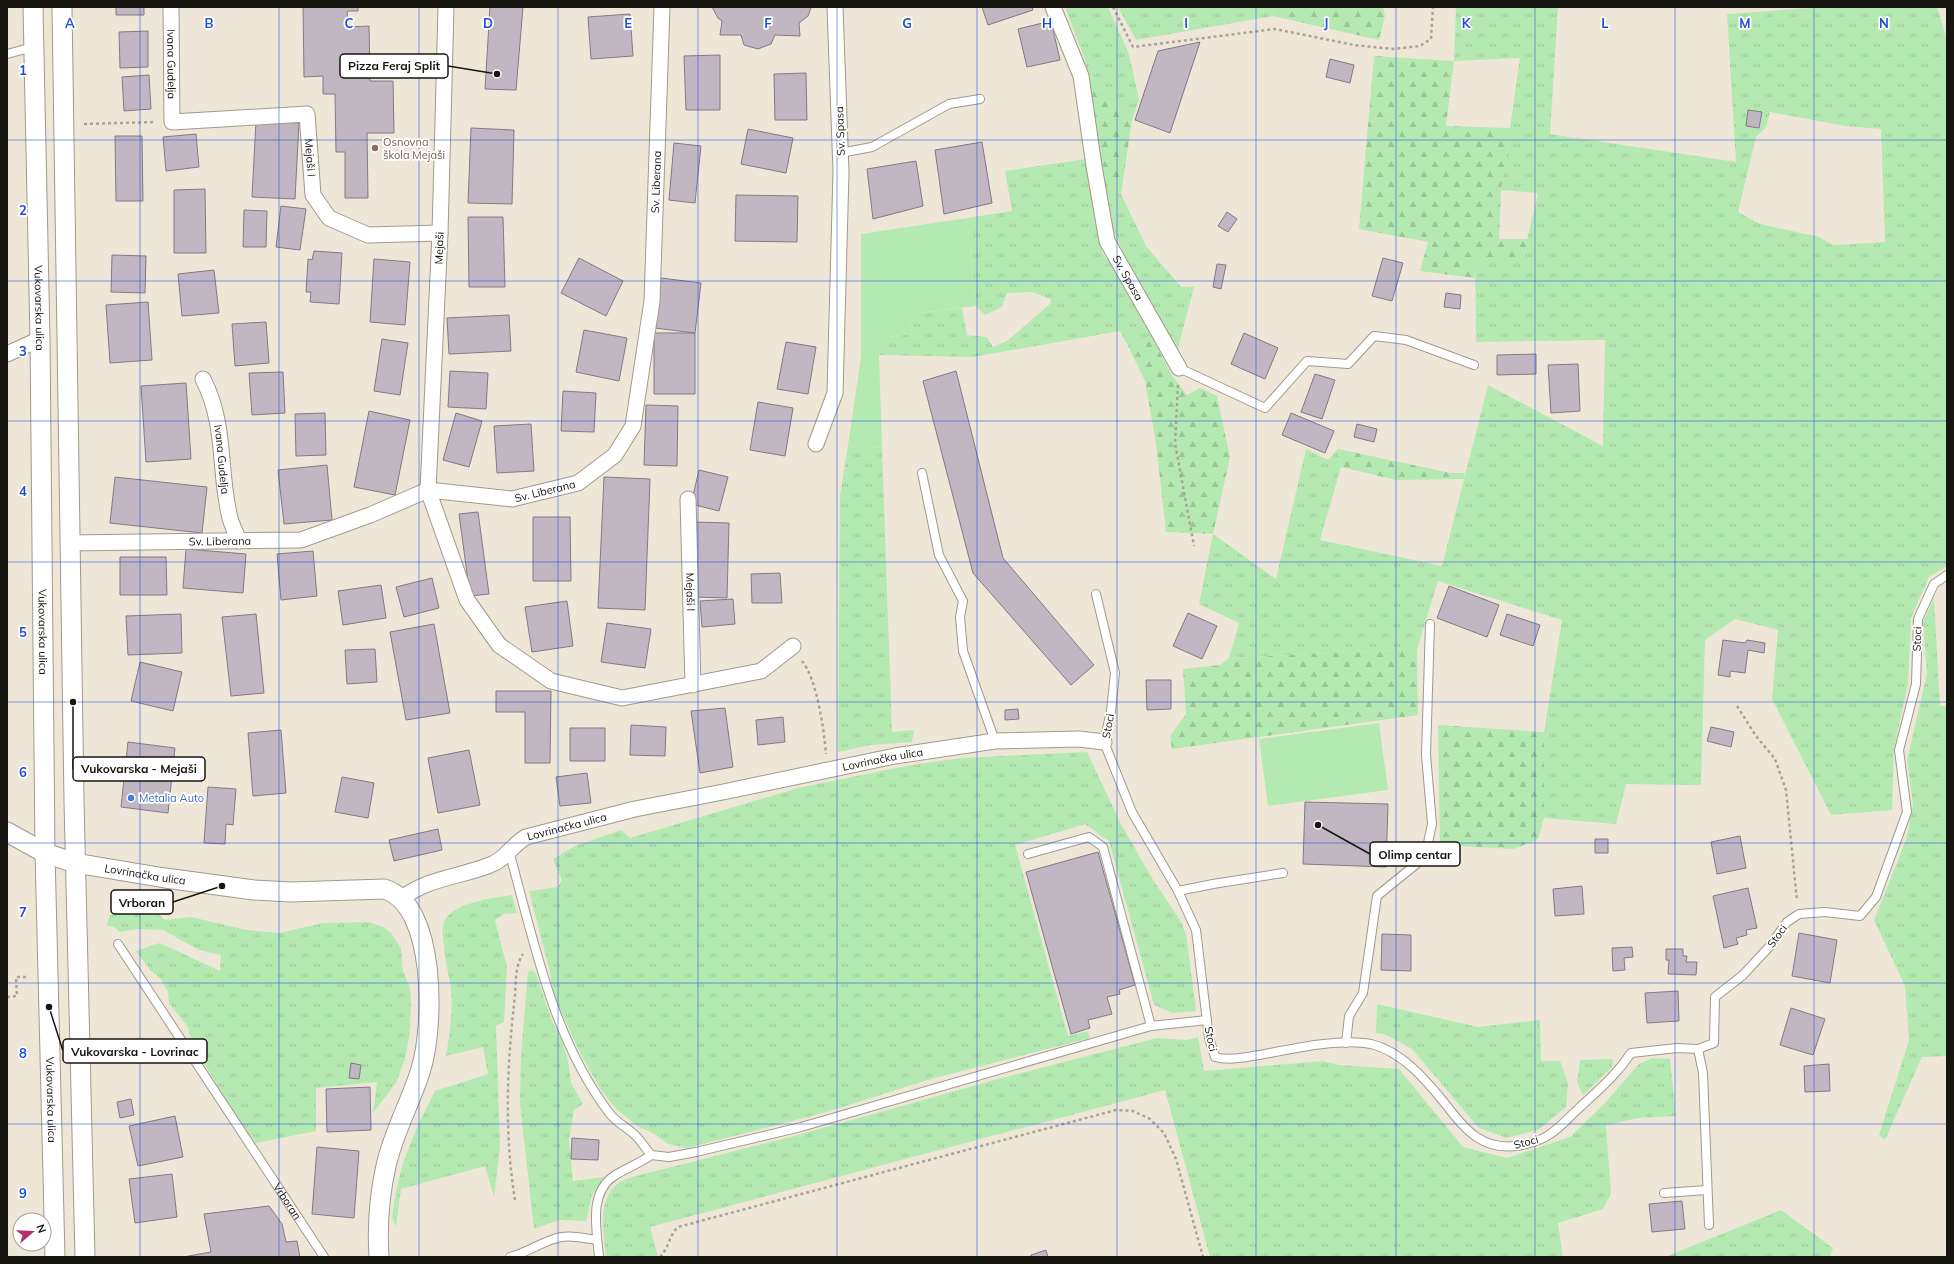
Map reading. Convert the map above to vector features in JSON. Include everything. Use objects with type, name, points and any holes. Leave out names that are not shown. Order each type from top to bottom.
[{"type":"street","name":"Vukovarska ulica","points":[[33,7],[40,339],[45,853],[55,1257]]},
{"type":"street","points":[[62,7],[69,543],[84,1257]]},
{"type":"street","name":"Ivana Gudelja","points":[[171,7],[172,122]]},
{"type":"street","name":"Mejaši","points":[[428,490],[440,233],[446,7]]},
{"type":"street","name":"Sv. Liberana","points":[[69,543],[301,540],[370,515],[428,490],[512,499],[578,483],[615,455],[633,426],[652,301],[662,7]]},
{"type":"street","name":"Sv. Spasa","points":[[816,444],[835,393],[840,153],[835,7]]},
{"type":"street","name":"Sv. Spasa","points":[[1053,7],[1081,76],[1107,241],[1179,368]]},
{"type":"street","name":"Mejaši I","points":[[172,122],[307,114],[313,195],[329,218],[368,235],[440,233]]},
{"type":"street","points":[[7,354],[40,339]]},
{"type":"street","name":"Ivana Gudelja","points":[[204,379],[220,426],[230,518],[239,541]]},
{"type":"street","points":[[428,490],[467,600],[498,645],[551,681],[622,698],[761,671],[790,648]]},
{"type":"street","name":"Mejaši I","points":[[688,499],[693,685]]},
{"type":"street","name":"Lovrinačka ulica","points":[[7,832],[45,853],[75,864],[254,890],[317,892],[384,889],[393,892],[401,899],[423,886],[490,865],[501,859],[518,842],[526,838],[635,808],[723,792],[895,756],[995,741],[1079,739],[1104,742]]},
{"type":"street","points":[[379,1257],[377,1222],[386,1166],[393,1140],[422,1069],[427,1047],[429,1019],[429,986],[425,954],[411,910],[401,899]]},
{"type":"lane","points":[[7,54],[33,47]]},
{"type":"lane","points":[[840,153],[872,147],[949,104],[980,99]]},
{"type":"lane","points":[[1179,368],[1265,408],[1307,361],[1348,364],[1374,336],[1406,340],[1474,365]]},
{"type":"lane","points":[[922,473],[939,554],[963,601],[960,617],[963,651],[995,741]]},
{"type":"lane","name":"Stoci","points":[[1096,594],[1115,673],[1111,711],[1104,742],[1132,812],[1178,891],[1196,930],[1211,1049],[1215,1058],[1230,1060],[1306,1047],[1346,1043],[1370,1044],[1390,1050],[1406,1062],[1468,1131],[1479,1140],[1510,1147],[1530,1143],[1550,1135],[1606,1084],[1631,1053],[1676,1048],[1698,1049],[1714,1043],[1715,997],[1743,975],[1769,947],[1787,922],[1799,914],[1825,912],[1860,916],[1876,897],[1907,812],[1899,750],[1916,684],[1918,619],[1934,584],[1947,575]]},
{"type":"lane","points":[[1346,1043],[1349,1016],[1363,993],[1377,896],[1425,858],[1432,824],[1426,756],[1430,624]]},
{"type":"lane","points":[[1028,854],[1089,837],[1103,847],[1151,1026]]},
{"type":"lane","points":[[509,851],[552,1004],[567,1040],[584,1073],[611,1115],[636,1136],[651,1155]]},
{"type":"lane","points":[[1178,891],[1283,873]]},
{"type":"lane","name":"Vrboran","points":[[118,944],[324,1257]]},
{"type":"lane","points":[[599,1257],[595,1215],[598,1198],[604,1185],[612,1177],[640,1163],[651,1155],[669,1157],[696,1152],[801,1127],[1151,1026],[1207,1020]]},
{"type":"lane","points":[[1698,1049],[1703,1073],[1708,1225]]},
{"type":"lane","points":[[1664,1193],[1707,1190]]},
{"type":"lane","points":[[510,1257],[522,1256],[555,1238],[575,1237],[597,1240]]},
{"type":"path","points":[[1113,7],[1133,47],[1275,30],[1354,45],[1393,49],[1420,46],[1431,39],[1433,7]]},
{"type":"path","points":[[84,124],[172,122]]},
{"type":"path","points":[[1179,368],[1175,443],[1194,546]]},
{"type":"path","points":[[790,648],[807,666],[813,683],[824,730],[830,770]]},
{"type":"path","points":[[1737,706],[1756,736],[1775,759],[1786,790],[1799,914]]},
{"type":"path","points":[[515,1200],[507,1099],[512,1021],[519,961],[533,939]]},
{"type":"path","points":[[7,997],[17,996],[16,976],[30,977]]},
{"type":"path","points":[[660,1257],[667,1250],[671,1234],[678,1227],[1116,1110],[1133,1111],[1150,1119],[1164,1133],[1176,1160],[1203,1257]]},
{"type":"green space","points":[[1065,7],[1108,7],[1129,54],[1139,100],[1132,120],[1089,87],[1085,60]]},
{"type":"green space","points":[[1118,7],[1274,7],[1273,16],[1136,40]]},
{"type":"green space","points":[[1274,7],[1383,7],[1385,16],[1379,40],[1273,16]]},
{"type":"green space","points":[[1456,7],[1558,7],[1550,134],[1736,162],[1727,14],[1823,7],[1937,7],[1947,39],[1947,566],[1929,577],[1911,618],[1908,683],[1894,749],[1892,810],[1831,815],[1772,699],[1778,630],[1735,619],[1705,640],[1701,785],[1626,784],[1616,824],[1544,818],[1544,732],[1562,620],[1438,581],[1417,649],[1229,658],[1239,623],[1199,604],[1213,534],[1276,579],[1306,449],[1328,460],[1338,449],[1341,467],[1320,540],[1442,566],[1488,385],[1603,446],[1605,340],[1476,342],[1475,258],[1523,257],[1538,193],[1501,190],[1520,58],[1454,61]],"holes":[[[1770,112],[1845,126],[1881,129],[1885,242],[1833,245],[1819,237],[1760,224],[1738,212],[1756,137],[1766,127]]]},
{"type":"green space","points":[[1374,56],[1454,61],[1446,126],[1510,128],[1501,190],[1499,239],[1528,239],[1523,258],[1475,258],[1475,278],[1420,271],[1428,242],[1359,229]]},
{"type":"green space","points":[[1089,87],[1132,120],[1121,194],[1102,183]]},
{"type":"green space","points":[[1086,159],[1102,252],[1120,277],[1153,339],[1128,346],[1120,331],[973,357],[879,355],[875,339],[910,334],[911,314],[962,308],[967,335],[987,337],[993,347],[1007,341],[1051,303],[1050,299],[1032,292],[1007,293],[1002,307],[985,315],[976,306],[967,218],[1012,211],[1005,171]]},
{"type":"green space","points":[[1102,183],[1121,194],[1146,246],[1181,287],[1194,287],[1177,352],[1127,261],[1110,224]]},
{"type":"green space","points":[[967,218],[976,306],[911,314],[910,334],[875,339],[879,355],[882,448],[848,445],[861,357],[861,234]]},
{"type":"green space","points":[[1153,339],[1171,374],[1187,395],[1200,388],[1217,396],[1230,457],[1213,534],[1166,532],[1156,443],[1145,381],[1128,346]]},
{"type":"green space","points":[[848,445],[882,448],[892,732],[914,730],[912,742],[871,745],[838,752],[840,495]]},
{"type":"green space","points":[[1338,449],[1451,473],[1465,473],[1464,479],[1396,480],[1341,467]]},
{"type":"green space","points":[[1934,598],[1940,706],[1947,706],[1947,1056],[1922,1057],[1885,1140],[1879,1135],[1909,1040],[1905,986],[1874,920],[1906,840],[1913,804],[1907,760],[1927,674],[1923,622]]},
{"type":"green space","points":[[1417,649],[1418,715],[1172,749],[1170,736],[1186,714],[1183,669],[1220,665],[1229,658]]},
{"type":"green space","points":[[1379,723],[1388,790],[1268,806],[1259,739]]},
{"type":"green space","points":[[1438,725],[1544,732],[1544,818],[1538,839],[1514,849],[1440,845]]},
{"type":"green space","points":[[1087,752],[1121,824],[1152,878],[1181,922],[1186,934],[1196,1011],[1173,1013],[1154,1005],[1109,841],[1085,824],[1015,845],[1068,1036],[1088,1031],[1090,1038],[931,1079],[823,1113],[687,1148],[668,1144],[654,1134],[636,1125],[616,1109],[601,1090],[579,1051],[553,993],[550,972],[529,891],[558,887],[562,880],[553,859],[575,846],[621,830],[630,838],[798,788],[906,766],[959,758]]},
{"type":"green space","points":[[512,895],[517,913],[504,914],[495,920],[507,967],[504,1022],[496,1026],[500,1147],[494,1197],[485,1166],[401,1189],[396,1227],[392,1217],[396,1190],[404,1160],[418,1125],[435,1091],[488,1074],[483,1047],[446,1056],[451,1022],[452,997],[444,950],[444,922],[450,914],[466,905],[486,899]]},
{"type":"green space","points":[[125,905],[136,914],[156,912],[165,920],[191,917],[247,930],[279,933],[323,923],[369,922],[383,927],[391,933],[401,948],[403,971],[410,987],[410,1032],[405,1059],[396,1083],[373,1113],[377,1082],[316,1088],[316,1131],[256,1143],[236,1115],[205,1065],[189,1033],[188,1027],[169,1003],[168,992],[160,978],[151,971],[136,951],[160,943],[220,971],[221,955],[199,950],[163,930],[137,929],[120,932],[114,927],[107,926],[110,915]]},
{"type":"green space","points":[[530,970],[535,972],[552,1021],[561,1039],[568,1061],[571,1083],[583,1104],[574,1110],[569,1139],[573,1181],[604,1177],[592,1195],[586,1221],[559,1220],[534,1229],[520,1104],[521,1055],[528,973]]},
{"type":"green space","points":[[1377,1004],[1478,1027],[1540,1020],[1541,1061],[1560,1061],[1568,1083],[1566,1107],[1538,1130],[1507,1138],[1479,1128],[1412,1049],[1385,1034],[1376,1033]]},
{"type":"green space","points":[[1198,1037],[1204,1071],[1323,1061],[1339,1065],[1399,1069],[1463,1147],[1507,1158],[1570,1137],[1604,1104],[1639,1064],[1652,1058],[1670,1059],[1676,1116],[1639,1118],[1606,1125],[1611,1194],[1603,1209],[1558,1223],[1563,1257],[1210,1257],[1165,1090],[650,1227],[658,1257],[606,1257],[603,1227],[604,1206],[612,1189],[626,1179],[794,1136],[998,1079],[1157,1038],[1187,1040]]},
{"type":"green space","points":[[1613,1059],[1612,1067],[1583,1095],[1577,1082],[1580,1060]]},
{"type":"green space","points":[[1781,1210],[1833,1248],[1830,1257],[1665,1257]]},
{"type":"building","points":[[116,7],[144,7],[144,15],[116,15]]},
{"type":"building","points":[[303,7],[358,7],[358,11],[347,11],[348,27],[369,26],[370,81],[393,81],[394,133],[367,133],[368,198],[345,198],[345,152],[336,152],[335,94],[323,94],[323,76],[304,77]]},
{"type":"building","points":[[490,7],[523,7],[516,90],[485,89]]},
{"type":"building","points":[[712,7],[811,8],[808,16],[799,23],[800,36],[775,35],[771,44],[758,49],[744,45],[741,35],[720,35],[722,21],[718,18]]},
{"type":"building","points":[[982,7],[1032,7],[1033,10],[988,25]]},
{"type":"building","points":[[630,14],[633,56],[591,59],[588,17]]},
{"type":"building","points":[[1051,21],[1060,60],[1027,67],[1018,29]]},
{"type":"building","points":[[148,31],[148,67],[120,68],[119,32]]},
{"type":"building","points":[[1200,42],[1170,133],[1135,120],[1158,51]]},
{"type":"building","points":[[720,55],[720,110],[686,110],[684,56]]},
{"type":"building","points":[[1330,59],[1354,65],[1350,83],[1326,77]]},
{"type":"building","points":[[806,73],[807,120],[775,120],[774,74]]},
{"type":"building","points":[[149,75],[151,109],[124,111],[122,77]]},
{"type":"building","points":[[1748,110],[1762,112],[1759,128],[1746,126]]},
{"type":"building","points":[[256,121],[299,123],[295,199],[252,197]]},
{"type":"building","points":[[471,128],[514,130],[512,204],[468,203]]},
{"type":"building","points":[[748,129],[793,138],[786,173],[741,164]]},
{"type":"building","points":[[196,134],[199,167],[166,171],[163,137]]},
{"type":"building","points":[[115,136],[142,136],[143,201],[116,201]]},
{"type":"building","points":[[982,142],[992,203],[944,214],[935,150]]},
{"type":"building","points":[[674,143],[701,146],[695,203],[669,200]]},
{"type":"building","points":[[916,161],[923,206],[873,219],[867,169]]},
{"type":"building","points":[[205,189],[206,253],[174,253],[174,190]]},
{"type":"building","points":[[736,195],[798,196],[797,242],[735,241]]},
{"type":"building","points":[[281,206],[306,209],[300,250],[276,247]]},
{"type":"building","points":[[244,210],[267,211],[266,247],[243,247]]},
{"type":"building","points":[[1227,212],[1237,219],[1228,232],[1218,226]]},
{"type":"building","points":[[468,217],[503,217],[505,287],[469,287]]},
{"type":"building","points":[[314,251],[342,253],[339,304],[310,302],[311,292],[306,292],[308,259],[312,260]]},
{"type":"building","points":[[112,255],[146,256],[145,293],[111,292]]},
{"type":"building","points":[[579,258],[623,281],[606,316],[561,293]]},
{"type":"building","points":[[1383,258],[1403,263],[1392,301],[1372,296]]},
{"type":"building","points":[[374,259],[410,262],[405,325],[370,322]]},
{"type":"building","points":[[1217,264],[1226,265],[1221,289],[1213,287]]},
{"type":"building","points":[[214,270],[219,313],[182,316],[178,274]]},
{"type":"building","points":[[661,278],[701,283],[695,333],[655,328]]},
{"type":"building","points":[[1446,293],[1461,295],[1460,309],[1444,307]]},
{"type":"building","points":[[148,302],[152,360],[110,363],[106,305]]},
{"type":"building","points":[[509,315],[511,351],[449,354],[447,318]]},
{"type":"building","points":[[266,322],[269,363],[235,366],[232,324]]},
{"type":"building","points":[[584,330],[627,338],[619,381],[576,372]]},
{"type":"building","points":[[654,333],[695,333],[695,394],[654,394]]},
{"type":"building","points":[[1244,333],[1278,348],[1265,379],[1231,364]]},
{"type":"building","points":[[382,339],[408,343],[400,395],[374,391]]},
{"type":"building","points":[[786,342],[816,347],[808,394],[777,389]]},
{"type":"building","points":[[1536,354],[1536,374],[1497,375],[1497,355]]},
{"type":"building","points":[[1578,364],[1580,411],[1551,413],[1548,365]]},
{"type":"building","points":[[450,371],[488,373],[486,409],[448,407]]},
{"type":"building","points":[[956,371],[1003,558],[1094,665],[1071,685],[973,573],[923,381]]},
{"type":"building","points":[[283,372],[285,413],[252,415],[249,373]]},
{"type":"building","points":[[1315,374],[1335,380],[1322,419],[1301,412]]},
{"type":"building","points":[[186,383],[191,459],[146,462],[141,386]]},
{"type":"building","points":[[563,391],[596,393],[594,432],[561,431]]},
{"type":"building","points":[[758,402],[793,408],[785,456],[750,450]]},
{"type":"building","points":[[646,405],[678,406],[677,466],[644,465]]},
{"type":"building","points":[[369,411],[410,420],[395,495],[354,487]]},
{"type":"building","points":[[325,413],[326,455],[296,456],[295,414]]},
{"type":"building","points":[[456,413],[482,421],[469,467],[443,460]]},
{"type":"building","points":[[1291,413],[1334,431],[1325,453],[1282,435]]},
{"type":"building","points":[[531,424],[534,471],[497,473],[494,426]]},
{"type":"building","points":[[1357,424],[1377,429],[1374,442],[1354,437]]},
{"type":"building","points":[[327,465],[332,520],[284,524],[278,470]]},
{"type":"building","points":[[699,470],[728,477],[719,511],[691,504]]},
{"type":"building","points":[[115,477],[207,487],[202,533],[110,523]]},
{"type":"building","points":[[604,477],[650,479],[645,610],[598,608]]},
{"type":"building","points":[[478,512],[489,594],[470,596],[459,514]]},
{"type":"building","points":[[533,517],[570,517],[571,581],[533,581]]},
{"type":"building","points":[[694,522],[729,523],[727,598],[693,597]]},
{"type":"building","points":[[186,549],[246,554],[243,593],[183,588]]},
{"type":"building","points":[[313,551],[317,596],[281,600],[277,554]]},
{"type":"building","points":[[120,557],[166,557],[167,595],[120,595]]},
{"type":"building","points":[[780,573],[782,603],[752,603],[751,574]]},
{"type":"building","points":[[432,578],[439,608],[404,617],[396,587]]},
{"type":"building","points":[[381,585],[386,618],[343,625],[338,591]]},
{"type":"building","points":[[1449,586],[1499,605],[1487,637],[1437,618]]},
{"type":"building","points":[[733,599],[735,624],[702,627],[700,601]]},
{"type":"building","points":[[567,601],[573,646],[532,652],[525,607]]},
{"type":"building","points":[[1188,613],[1217,626],[1202,659],[1173,646]]},
{"type":"building","points":[[181,614],[182,653],[128,655],[126,616]]},
{"type":"building","points":[[256,614],[264,693],[231,696],[222,617]]},
{"type":"building","points":[[1507,614],[1540,625],[1533,646],[1500,635]]},
{"type":"building","points":[[607,623],[651,629],[645,668],[601,662]]},
{"type":"building","points":[[434,624],[450,713],[406,720],[390,632]]},
{"type":"building","points":[[1723,640],[1745,643],[1747,640],[1765,643],[1764,653],[1748,650],[1745,673],[1730,671],[1730,677],[1718,675]]},
{"type":"building","points":[[375,649],[377,682],[347,684],[345,650]]},
{"type":"building","points":[[140,662],[182,672],[173,711],[131,701]]},
{"type":"building","points":[[1146,680],[1171,680],[1171,709],[1147,710]]},
{"type":"building","points":[[496,691],[551,691],[550,763],[525,763],[525,712],[496,712]]},
{"type":"building","points":[[725,708],[733,767],[700,773],[691,711]]},
{"type":"building","points":[[1018,709],[1019,719],[1005,720],[1005,710]]},
{"type":"building","points":[[783,717],[785,742],[758,745],[756,720]]},
{"type":"building","points":[[631,725],[666,727],[665,756],[630,755]]},
{"type":"building","points":[[1711,727],[1734,732],[1731,747],[1707,741]]},
{"type":"building","points":[[570,728],[605,728],[605,761],[570,761]]},
{"type":"building","points":[[281,730],[286,793],[253,796],[248,733]]},
{"type":"building","points":[[128,742],[175,748],[168,813],[121,807]]},
{"type":"building","points":[[469,750],[480,805],[438,813],[428,758]]},
{"type":"building","points":[[587,773],[591,803],[560,806],[556,777]]},
{"type":"building","points":[[342,777],[374,783],[368,818],[335,812]]},
{"type":"building","points":[[208,787],[236,789],[233,825],[226,824],[225,844],[204,843]]},
{"type":"building","points":[[1305,802],[1388,804],[1386,867],[1303,864]]},
{"type":"building","points":[[438,829],[442,850],[394,861],[389,840]]},
{"type":"building","points":[[1740,836],[1746,868],[1717,874],[1711,842]]},
{"type":"building","points":[[1595,839],[1608,839],[1608,853],[1595,853]]},
{"type":"building","points":[[1098,852],[1135,985],[1119,990],[1120,994],[1107,997],[1112,1014],[1088,1020],[1090,1028],[1071,1034],[1026,872]]},
{"type":"building","points":[[1582,886],[1584,914],[1555,916],[1553,889]]},
{"type":"building","points":[[1748,888],[1757,928],[1746,930],[1747,935],[1736,938],[1738,944],[1724,948],[1713,896]]},
{"type":"building","points":[[1799,933],[1837,940],[1830,983],[1792,976]]},
{"type":"building","points":[[1382,934],[1411,935],[1411,971],[1381,970]]},
{"type":"building","points":[[1632,947],[1633,957],[1624,958],[1625,970],[1613,971],[1612,948]]},
{"type":"building","points":[[1666,949],[1683,949],[1683,956],[1687,956],[1686,962],[1697,962],[1696,975],[1668,974],[1669,960],[1666,960]]},
{"type":"building","points":[[1678,991],[1679,1021],[1647,1023],[1645,993]]},
{"type":"building","points":[[1791,1008],[1825,1019],[1813,1055],[1780,1045]]},
{"type":"building","points":[[351,1063],[361,1065],[359,1079],[349,1078]]},
{"type":"building","points":[[1829,1064],[1830,1091],[1805,1092],[1804,1066]]},
{"type":"building","points":[[370,1087],[371,1130],[327,1132],[326,1089]]},
{"type":"building","points":[[131,1099],[134,1115],[120,1118],[117,1102]]},
{"type":"building","points":[[175,1116],[183,1157],[138,1166],[129,1126]]},
{"type":"building","points":[[572,1138],[599,1140],[598,1160],[571,1159]]},
{"type":"building","points":[[317,1147],[359,1151],[354,1218],[312,1214]]},
{"type":"building","points":[[172,1174],[177,1217],[135,1223],[129,1179]]},
{"type":"building","points":[[1682,1201],[1685,1229],[1652,1232],[1649,1204]]},
{"type":"building","points":[[269,1206],[282,1224],[286,1242],[297,1241],[300,1257],[183,1257],[211,1252],[204,1214]]},
{"type":"building","points":[[1046,1250],[1048,1257],[1031,1257],[1031,1255]]},
{"type":"place","name":"Pizza Feraj Split","points":[[497,74]]},
{"type":"place","name":"Osnovna škola Mejaši","points":[[375,148]]},
{"type":"place","name":"Vukovarska - Mejaši","points":[[73,702]]},
{"type":"place","name":"Metalia Auto","points":[[131,798]]},
{"type":"place","name":"Olimp centar","points":[[1318,825]]},
{"type":"place","name":"Vrboran","points":[[222,886]]},
{"type":"place","name":"Vukovarska - Lovrinac","points":[[49,1007]]}]
